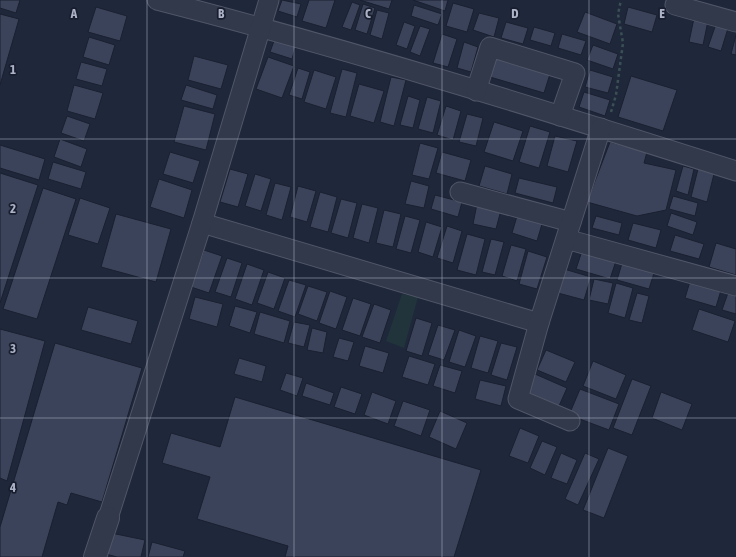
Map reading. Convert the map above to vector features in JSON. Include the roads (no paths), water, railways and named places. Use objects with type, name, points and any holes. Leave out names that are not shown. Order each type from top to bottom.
[{"type":"street","points":[[157,0],[261,26],[603,129],[736,171]]},
{"type":"street","points":[[95,557],[202,223],[269,0]]},
{"type":"street","points":[[675,5],[736,22]]},
{"type":"street","points":[[476,91],[490,47],[504,51],[575,73],[560,116]]},
{"type":"street","points":[[570,421],[518,399],[539,323],[568,230],[603,129]]},
{"type":"street","points":[[460,192],[736,286]]},
{"type":"street","points":[[202,223],[539,323]]}]
